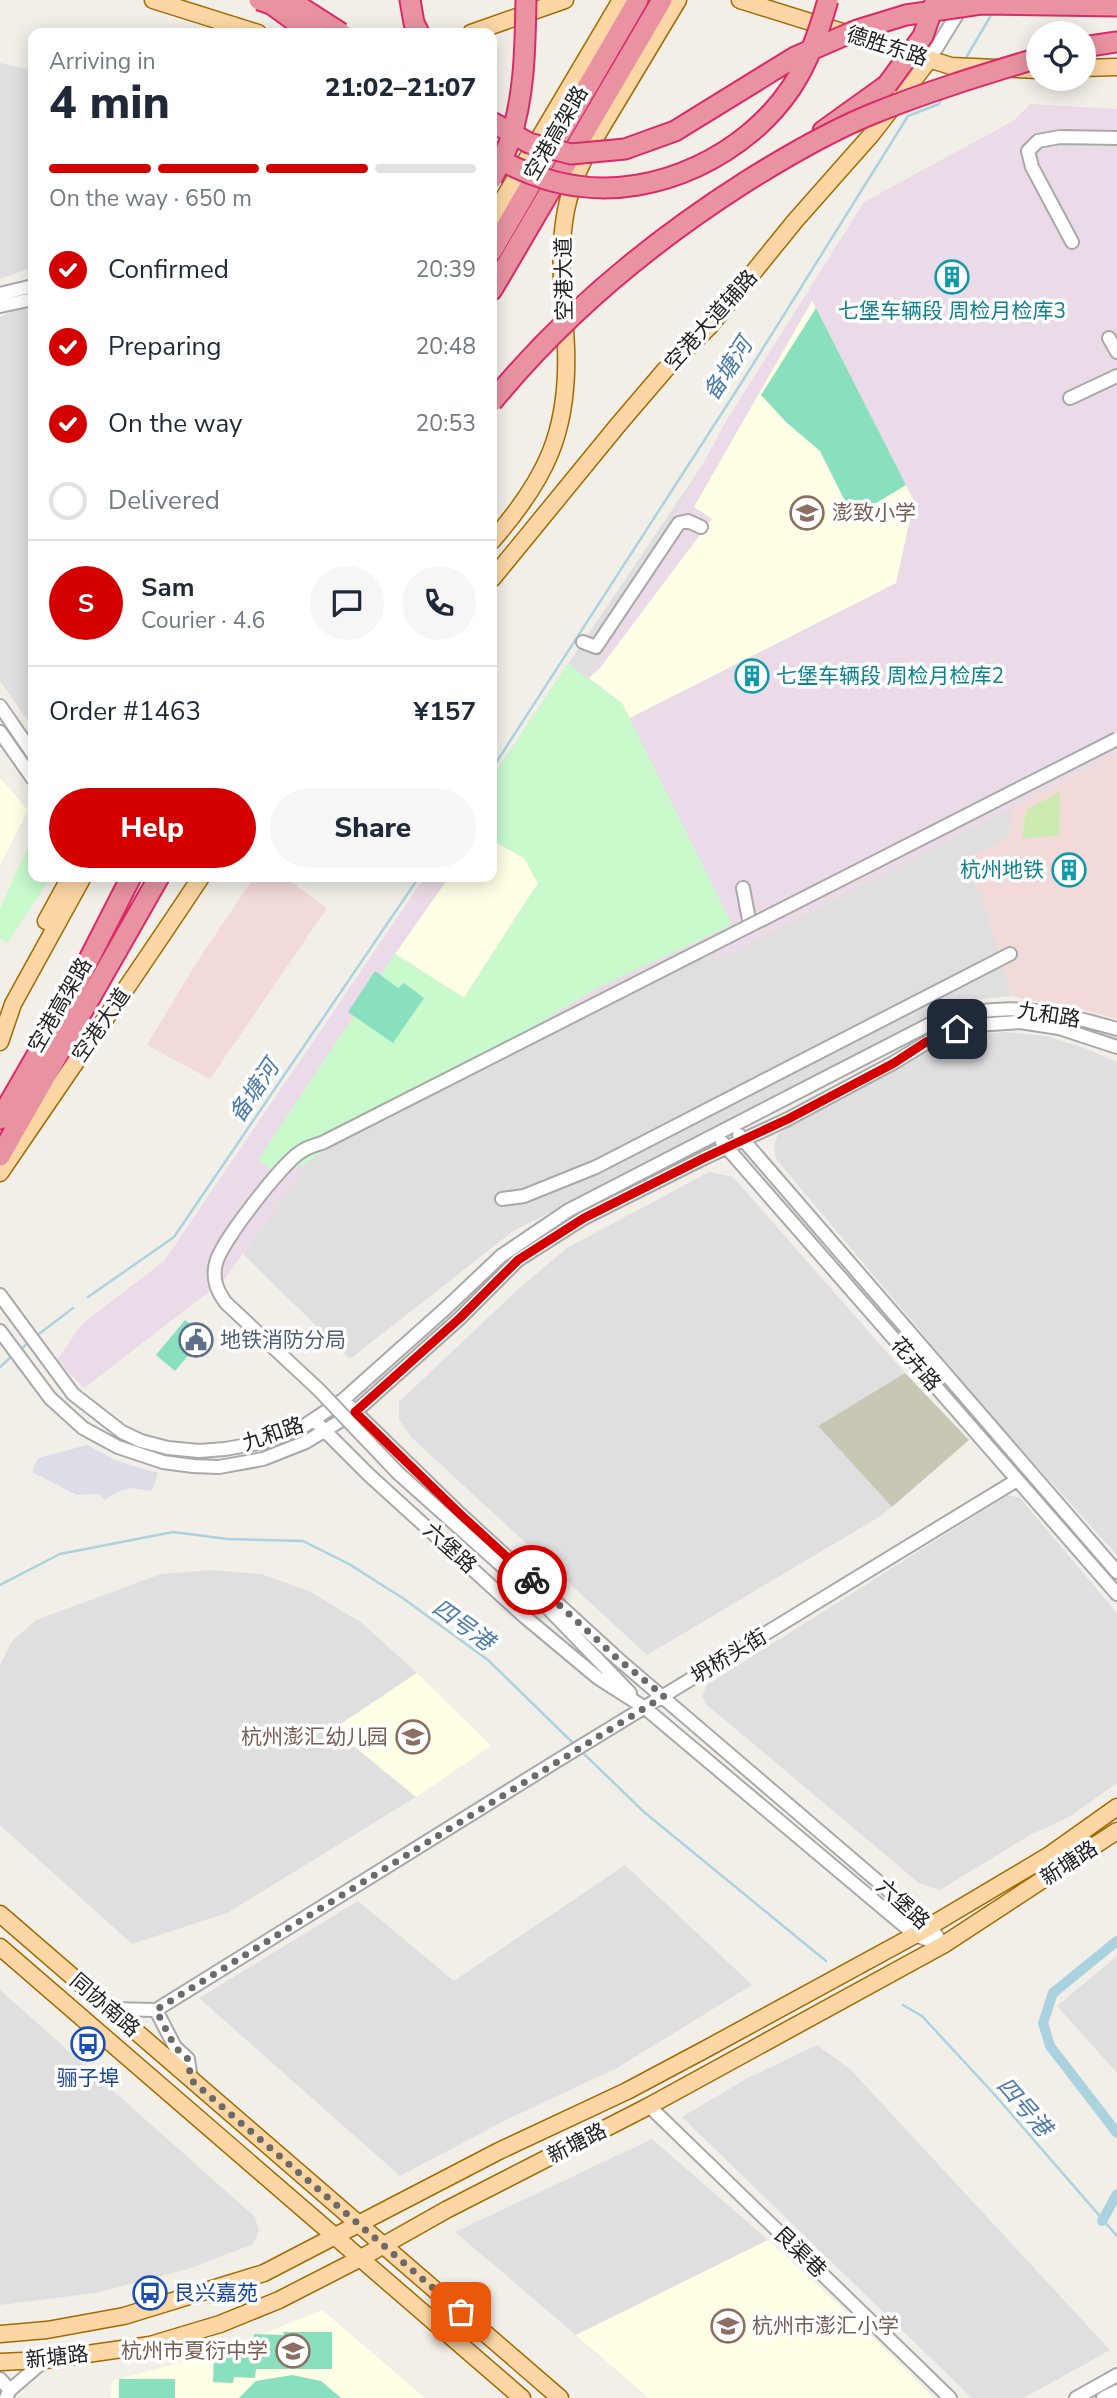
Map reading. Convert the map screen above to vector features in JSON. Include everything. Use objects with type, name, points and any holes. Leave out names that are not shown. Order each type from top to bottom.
[{"type":"highway","points":[[259,0],[271,4],[303,28]]},
{"type":"highway","points":[[286,0],[333,28]]},
{"type":"highway","points":[[410,0],[416,28]]},
{"type":"highway","points":[[497,168],[510,141],[519,103],[525,65],[526,0]]},
{"type":"highway","name":"空港高架路","points":[[497,281],[599,104],[658,21],[662,0]]},
{"type":"highway","points":[[497,159],[551,182],[580,187],[619,187],[648,182],[699,165],[741,140],[761,123],[789,91],[817,38],[828,0]]},
{"type":"highway","points":[[497,396],[524,363],[619,273],[696,214],[793,152],[887,85],[923,36],[936,0]]},
{"type":"highway","points":[[497,125],[529,143],[571,154],[625,149],[675,131],[795,57],[857,30],[906,15],[981,4],[1117,6]]},
{"type":"highway","name":"空港高架路","points":[[497,242],[625,7]]},
{"type":"highway","points":[[1096,45],[1117,42]]},
{"type":"highway","points":[[793,152],[871,114],[1026,62]]},
{"type":"highway","name":"空港高架路","points":[[0,1156],[71,1013],[129,882]]},
{"type":"highway","name":"空港高架路","points":[[0,1119],[156,882]]},
{"type":"main road","points":[[153,0],[242,28]]},
{"type":"main road","points":[[485,28],[565,0]]},
{"type":"main road","name":"空港大道","points":[[497,535],[540,476],[558,436],[566,396],[560,256],[566,209],[580,162],[658,21],[678,0]]},
{"type":"main road","name":"德胜东路","points":[[740,0],[929,60],[961,67],[1026,70]]},
{"type":"main road","points":[[497,210],[625,7]]},
{"type":"main road","name":"空港大道辅路","points":[[497,573],[618,425],[665,370],[709,327],[795,221],[871,135],[929,60]]},
{"type":"main road","points":[[1096,68],[1117,67]]},
{"type":"main road","points":[[0,1042],[49,912],[66,882]]},
{"type":"main road","points":[[13,1004],[80,882]]},
{"type":"main road","name":"空港大道","points":[[0,1173],[198,882]]},
{"type":"main road","name":"新塘路","points":[[0,2334],[47,2330],[124,2316],[264,2273],[499,2151],[627,2091],[915,1935],[1048,1856],[1117,1807]]},
{"type":"main road","name":"新塘路","points":[[0,2362],[45,2360],[150,2345],[220,2324],[279,2300],[446,2210],[649,2106],[943,1945],[1117,1831]]},
{"type":"main road","name":"同协南路","points":[[0,1914],[560,2398]]},
{"type":"main road","name":"同协南路","points":[[0,1947],[522,2398]]},
{"type":"street","points":[[312,28],[318,0]]},
{"type":"street","points":[[929,60],[966,0]]},
{"type":"street","points":[[1072,242],[1032,167],[1028,151],[1038,141],[1060,137],[1117,138]]},
{"type":"street","points":[[0,294],[28,287]]},
{"type":"street","points":[[0,306],[28,300]]},
{"type":"street","points":[[1109,338],[1117,352]]},
{"type":"street","points":[[1070,398],[1117,376]]},
{"type":"street","points":[[583,642],[596,647],[679,523],[688,521],[701,527]]},
{"type":"street","points":[[0,706],[28,747]]},
{"type":"street","points":[[0,732],[28,772]]},
{"type":"street","points":[[618,1659],[581,1635],[398,1473],[319,1390],[226,1303],[215,1281],[216,1264],[233,1230],[290,1160],[302,1150],[322,1143],[1117,739]]},
{"type":"street","points":[[743,888],[750,925]]},
{"type":"street","points":[[502,1199],[524,1196],[596,1167],[1010,954]]},
{"type":"street","name":"九和路","points":[[0,1295],[73,1394],[104,1420],[141,1441],[168,1448],[225,1450],[286,1435],[314,1420],[342,1400],[445,1309],[500,1256],[569,1210],[932,1023],[958,1014],[1012,1008],[1041,1010],[1117,1029]]},
{"type":"street","name":"九和路","points":[[4,1336],[50,1398],[83,1428],[118,1447],[163,1462],[219,1467],[241,1465],[286,1452],[355,1412],[460,1318],[518,1260],[584,1218],[788,1119],[894,1063],[926,1042],[957,1029],[1020,1022],[1059,1028],[1117,1047]]},
{"type":"street","name":"花卉路","points":[[731,1126],[1117,1572]]},
{"type":"street","name":"花卉路","points":[[715,1134],[1117,1594]]},
{"type":"street","name":"六堡路","points":[[342,1400],[460,1514],[618,1659],[930,1926],[943,1945]]},
{"type":"street","name":"六堡路","points":[[314,1420],[525,1617],[598,1678],[645,1708],[915,1935],[943,1945]]},
{"type":"street","name":"坍桥头街","points":[[156,2010],[1017,1480]]},
{"type":"street","points":[[539,1599],[645,1708]]},
{"type":"street","points":[[109,2009],[156,2010],[175,2047],[188,2059],[191,2080]]},
{"type":"street","name":"艮渠巷","points":[[649,2106],[950,2398]]},
{"type":"street","points":[[0,2379],[8,2394],[45,2360]]},
{"type":"street","points":[[1076,2398],[1117,2375]]},
{"type":"street","points":[[1103,2398],[1117,2391]]},
{"type":"shaded area","points":[[0,63],[28,69],[28,269],[0,279]]},
{"type":"shaded area","points":[[1030,104],[1117,109],[1117,753],[717,961],[709,950],[310,1160],[223,1281],[84,1388],[57,1360],[82,1324],[164,1261],[422,882],[497,882],[497,770],[568,664],[589,677],[725,423],[864,202],[1013,121]]},
{"type":"shaded area","points":[[1117,132],[1117,753],[1013,807],[1009,838],[963,860],[984,901],[1012,996],[955,1002],[512,1232],[350,1359],[243,1254],[293,1182],[241,1150],[422,882],[497,882],[497,770],[868,219]]},
{"type":"shaded area","name":"澎致小学","points":[[812,301],[914,501],[896,583],[628,719],[622,703],[589,678],[600,668],[712,519],[694,507]]},
{"type":"shaded area","points":[[24,305],[28,313],[28,721],[0,681],[0,317]]},
{"type":"shaded area","points":[[1117,753],[1117,1019],[1055,1003],[1012,996],[984,901],[963,860],[1009,838],[1012,808]]},
{"type":"shaded area","points":[[0,778],[28,810],[0,865]]},
{"type":"shaded area","points":[[497,843],[524,858],[538,883],[464,998],[395,954],[445,882],[497,882]]},
{"type":"shaded area","points":[[251,882],[291,882],[327,908],[210,1079],[147,1045],[195,965]]},
{"type":"shaded area","points":[[1005,1032],[1047,1036],[1117,1062],[1117,1555],[995,1420],[776,1159],[774,1145],[778,1134],[790,1126],[931,1048],[966,1037]]},
{"type":"shaded area","points":[[709,1172],[733,1177],[905,1373],[818,1426],[892,1507],[647,1655],[411,1437],[399,1420],[399,1402],[516,1291],[567,1248]]},
{"type":"shaded area","points":[[905,1373],[969,1440],[892,1507],[818,1426]]},
{"type":"shaded area","points":[[87,1445],[117,1461],[158,1473],[152,1491],[130,1488],[104,1500],[100,1494],[77,1495],[32,1472],[38,1458]]},
{"type":"shaded area","points":[[1008,1495],[1020,1498],[1117,1613],[1117,1783],[1071,1816],[1030,1835],[940,1890],[919,1883],[707,1705],[702,1696],[707,1685]]},
{"type":"shaded area","points":[[210,1570],[261,1574],[309,1591],[362,1623],[417,1673],[334,1729],[416,1797],[227,1913],[132,1944],[0,1825],[0,1665],[12,1641],[36,1620],[161,1574]]},
{"type":"shaded area","name":"杭州澎汇幼儿园","points":[[417,1673],[491,1746],[416,1797],[333,1729]]},
{"type":"shaded area","points":[[625,1865],[752,1985],[617,2068],[506,2120],[400,2176],[199,1998],[358,1901],[454,1981]]},
{"type":"shaded area","points":[[1117,1956],[1117,2073],[1057,2006]]},
{"type":"shaded area","name":"艮兴嘉苑","points":[[0,1990],[255,2217],[259,2231],[253,2244],[188,2269],[95,2293],[0,2305]]},
{"type":"shaded area","points":[[817,2045],[850,2069],[1110,2350],[1024,2398],[972,2398],[682,2117],[746,2079]]},
{"type":"shaded area","points":[[652,2139],[768,2240],[576,2335],[455,2232]]},
{"type":"shaded area","name":"杭州市澎汇小学","points":[[768,2240],[853,2318],[934,2398],[649,2398],[576,2335]]},
{"type":"shaded area","name":"杭州市夏衍中学","points":[[322,2310],[425,2398],[111,2398],[112,2381],[172,2365],[252,2338]]},
{"type":"green space","points":[[816,308],[906,485],[853,517],[820,451],[786,422],[761,395]]},
{"type":"green space","points":[[568,664],[622,703],[732,925],[599,987],[283,1176],[258,1160],[395,954],[464,998],[538,883],[524,858],[497,843],[497,770]]},
{"type":"green space","points":[[1060,792],[1059,836],[1022,838],[1026,810]]},
{"type":"green space","points":[[28,847],[28,882],[48,882],[7,944],[0,938],[0,909]]},
{"type":"green space","points":[[375,971],[398,988],[404,983],[424,998],[393,1043],[348,1012]]},
{"type":"green space","points":[[185,1320],[205,1336],[175,1371],[156,1355]]},
{"type":"green space","points":[[283,2332],[332,2332],[332,2369],[256,2369],[255,2378],[234,2377],[233,2383],[213,2382],[214,2349],[233,2350],[234,2342],[253,2343],[254,2334],[284,2335]]},
{"type":"green space","points":[[292,2375],[321,2381],[341,2398],[239,2398],[256,2381]]},
{"type":"green space","points":[[119,2379],[175,2379],[175,2398],[119,2398]]},
{"type":"waterway","name":"备塘河","points":[[964,61],[993,12]]},
{"type":"waterway","name":"备塘河","points":[[497,761],[740,385],[908,116],[939,104],[943,97]]},
{"type":"waterway","name":"备塘河","points":[[88,1297],[174,1237],[416,882]]},
{"type":"waterway","name":"备塘河","points":[[35,1337],[73,1308]]},
{"type":"waterway","name":"备塘河","points":[[19,1351],[29,1342]]},
{"type":"waterway","name":"备塘河","points":[[0,1367],[13,1355]]},
{"type":"waterway","name":"四号港","points":[[0,1585],[60,1554],[173,1532],[228,1539],[303,1541],[349,1564],[404,1599],[488,1660],[574,1744]]},
{"type":"waterway","name":"四号港","points":[[581,1751],[644,1812],[826,1961]]},
{"type":"waterway","points":[[1117,1941],[1053,1993],[1043,2023],[1050,2046],[1117,2133]]},
{"type":"waterway","name":"四号港","points":[[903,2005],[922,2016],[994,2094],[1117,2236]]},
{"type":"waterway","points":[[1102,2221],[1117,2194]]},
{"type":"way so far","points":[[461,2312],[191,2080],[188,2059],[175,2047],[156,2010],[664,1696],[618,1659],[532,1580]]},
{"type":"place","name":"七堡车辆段 周检月检库3","points":[[952,277]]},
{"type":"place","name":"澎致小学","points":[[807,513]]},
{"type":"place","name":"七堡车辆段 周检月检库2","points":[[752,676]]},
{"type":"place","name":"杭州地铁","points":[[1069,870]]},
{"type":"place","name":"地铁消防分局","points":[[196,1340]]},
{"type":"place","name":"杭州澎汇幼儿园","points":[[413,1737]]},
{"type":"place","name":"骊子埠","points":[[88,2044]]},
{"type":"place","name":"艮兴嘉苑","points":[[150,2293]]},
{"type":"place","name":"杭州市澎汇小学","points":[[728,2326]]},
{"type":"place","name":"杭州市夏衍中学","points":[[293,2351]]},
{"type":"route","points":[[532,1580],[355,1412],[460,1318],[518,1260],[584,1218],[788,1119],[909,1055],[926,1042],[957,1029]]}]
